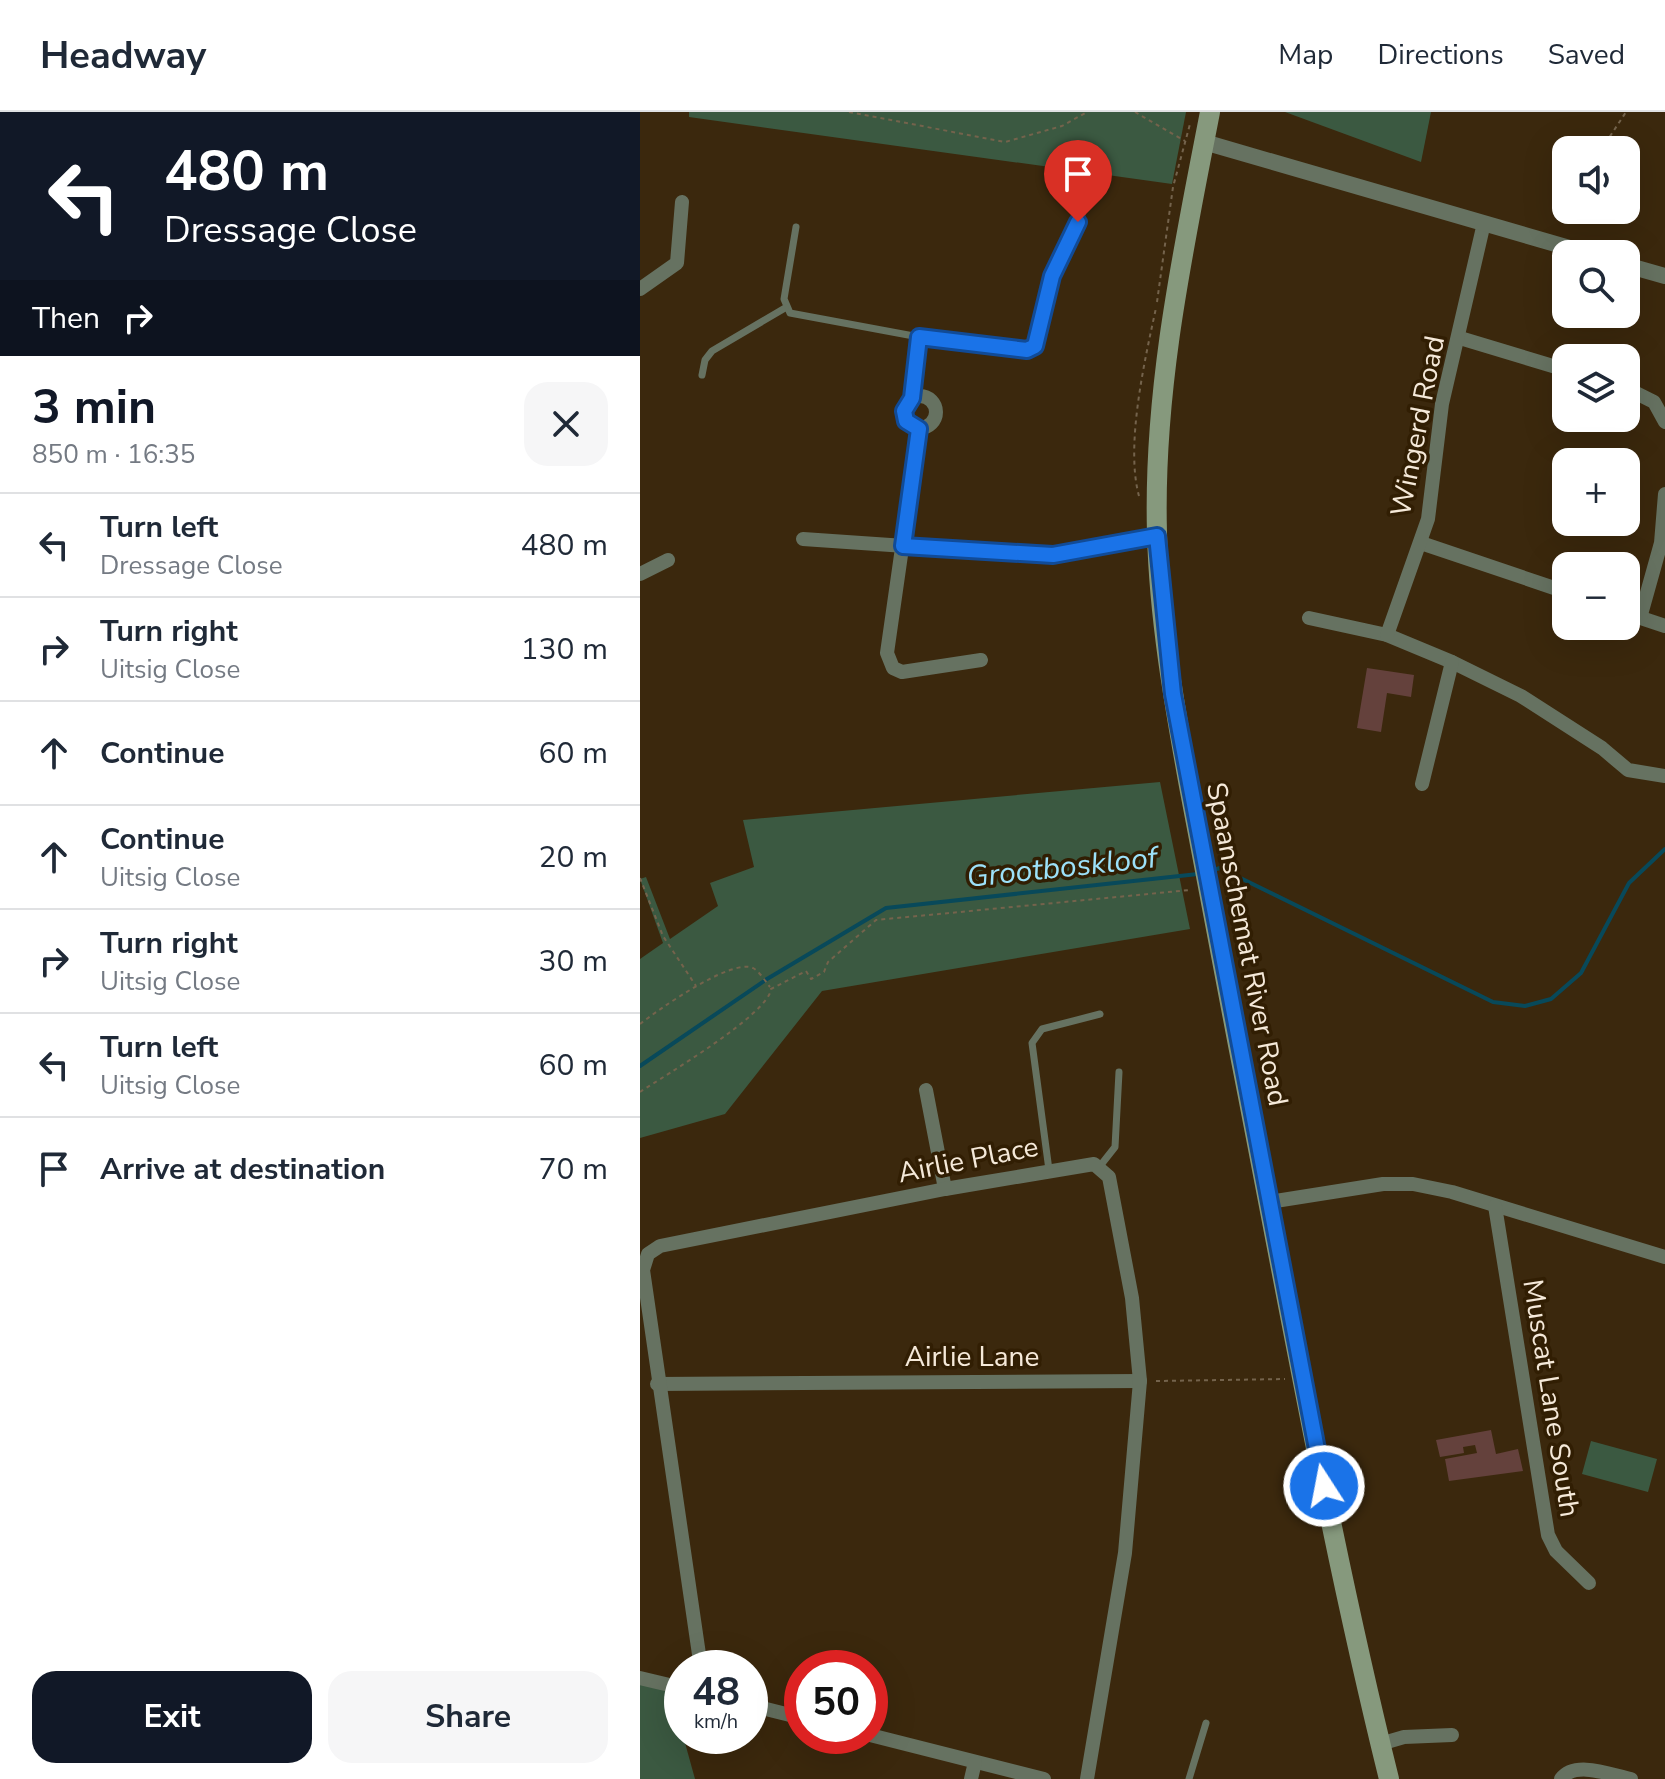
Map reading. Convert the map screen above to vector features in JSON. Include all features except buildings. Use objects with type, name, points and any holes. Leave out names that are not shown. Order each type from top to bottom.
[{"type":"main road","name":"Spaanschemat River Road","points":[[1210,112],[1195,141],[1169,335],[1157,467],[1157,536],[1173,694],[1203,878],[1358,1649],[1389,1779]]},
{"type":"street","points":[[1195,141],[1552,243]]},
{"type":"street","points":[[640,289],[677,263],[682,202]]},
{"type":"street","name":"Wingerd Road","points":[[1387,635],[1421,543],[1432,503],[1442,404],[1460,338],[1484,223]]},
{"type":"street","points":[[1640,269],[1665,276]]},
{"type":"street","points":[[1460,338],[1552,366]]},
{"type":"street","points":[[1640,395],[1654,402],[1665,422]]},
{"type":"street","points":[[912,398],[930,399],[936,409],[930,425],[919,429],[910,425],[904,416],[905,406],[912,398]]},
{"type":"street","points":[[919,429],[887,653],[893,668],[907,672],[981,660]]},
{"type":"street","points":[[1640,597],[1661,543],[1665,494]]},
{"type":"street","points":[[803,539],[1053,555],[1157,536]]},
{"type":"street","points":[[1421,543],[1552,587]]},
{"type":"street","points":[[640,574],[668,560]]},
{"type":"street","points":[[1640,617],[1665,626]]},
{"type":"street","points":[[1309,618],[1387,635],[1452,662],[1521,696],[1602,748],[1628,770],[1665,776]]},
{"type":"street","points":[[1422,784],[1452,662]]},
{"type":"street","points":[[926,1090],[945,1189]]},
{"type":"street","name":"Airlie Place","points":[[698,1650],[657,1384],[643,1270],[645,1260],[653,1250],[945,1189],[1087,1163],[1100,1166]]},
{"type":"street","points":[[1087,1779],[1125,1553],[1140,1381],[1132,1298],[1118,1221],[1109,1177],[1100,1166]]},
{"type":"street","points":[[1269,1202],[1383,1184],[1413,1184],[1665,1257]]},
{"type":"street","name":"Muscat Lane South","points":[[1495,1206],[1548,1535],[1556,1551],[1589,1583]]},
{"type":"street","name":"Airlie Lane","points":[[657,1384],[1140,1381]]},
{"type":"street","points":[[640,1678],[664,1684]]},
{"type":"street","points":[[1380,1744],[1404,1737],[1452,1735]]},
{"type":"street","points":[[888,1740],[1044,1779]]},
{"type":"street","points":[[971,1779],[975,1762]]},
{"type":"street","points":[[1561,1779],[1567,1772],[1579,1769],[1631,1779]]},
{"type":"lane","points":[[785,308],[794,315],[919,337],[1027,350],[1035,346],[1057,262],[1095,187]]},
{"type":"lane","points":[[785,308],[796,227]]},
{"type":"lane","points":[[702,375],[705,360],[712,351],[785,308]]},
{"type":"lane","points":[[912,398],[919,337]]},
{"type":"lane","points":[[1049,1170],[1032,1043],[1042,1029],[1100,1014]]},
{"type":"lane","points":[[1100,1166],[1115,1147],[1119,1072]]},
{"type":"lane","points":[[1189,1779],[1206,1723]]},
{"type":"path","points":[[849,112],[1005,142],[1062,126],[1087,112]]},
{"type":"path","points":[[1135,112],[1195,141]]},
{"type":"path","points":[[1610,136],[1626,112]]},
{"type":"path","points":[[640,878],[663,936],[696,987]]},
{"type":"path","points":[[640,1092],[744,1022],[767,999],[771,989],[806,971],[811,979],[824,972],[828,962],[876,920],[1203,878]]},
{"type":"path","points":[[640,1024],[696,987],[741,966],[760,975],[771,989]]},
{"type":"path","points":[[1140,1381],[1286,1379]]},
{"type":"green space","points":[[689,112],[1186,112],[1172,184],[689,117]]},
{"type":"green space","points":[[1285,112],[1431,112],[1421,162]]},
{"type":"green space","points":[[1160,782],[1190,929],[822,991],[725,1114],[640,1138],[640,959],[663,943],[640,879],[646,877],[670,939],[718,906],[710,883],[754,867],[743,820]]},
{"type":"green space","points":[[1591,1441],[1657,1459],[1648,1492],[1582,1474]]},
{"type":"green space","points":[[640,1678],[664,1684],[664,1754],[688,1754],[695,1779],[640,1779]]},
{"type":"waterway","name":"Grootboskloof","points":[[1210,871],[1220,868],[1493,1002],[1525,1006],[1551,999],[1581,973],[1629,883],[1665,849]]},
{"type":"waterway","name":"Grootboskloof","points":[[640,1066],[767,979],[886,908],[1198,874]]},
{"type":"route","points":[[1078,222],[1057,262],[1040,336],[1032,349],[919,337],[912,398],[904,411],[906,421],[919,429],[903,546],[1053,555],[1157,536],[1173,694],[1324,1486]]}]
